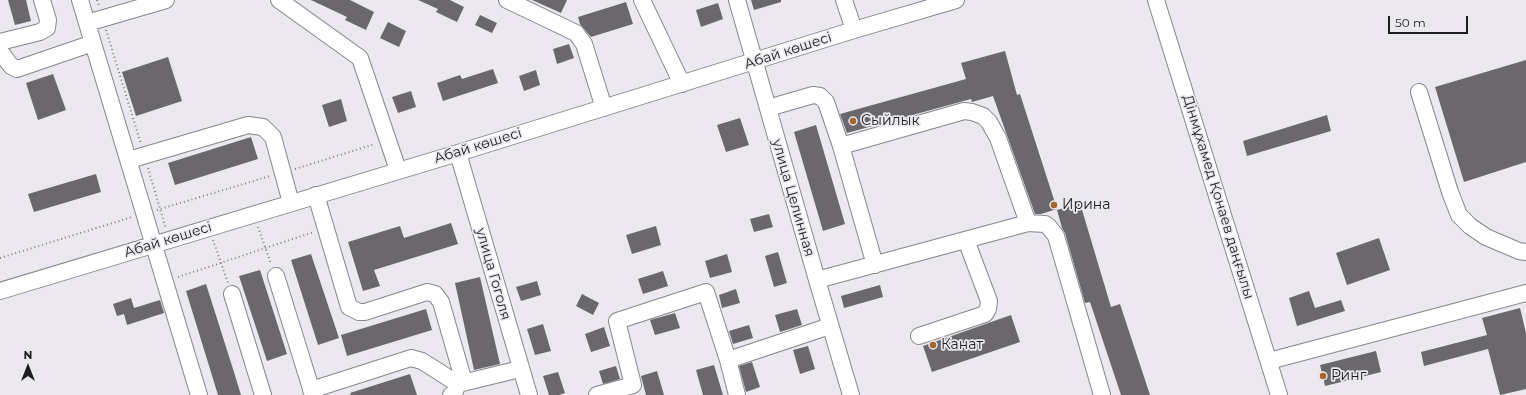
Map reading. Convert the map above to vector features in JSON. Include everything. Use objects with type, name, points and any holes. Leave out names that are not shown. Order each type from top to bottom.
[{"type":"street","points":[[0,42],[40,32],[46,28],[48,20],[42,0]]},
{"type":"street","points":[[80,0],[199,395]]},
{"type":"street","points":[[87,23],[166,0]]},
{"type":"street","points":[[279,0],[360,58],[398,170]]},
{"type":"street","points":[[507,0],[576,33],[584,44],[604,108]]},
{"type":"street","points":[[642,0],[682,84]]},
{"type":"street","name":"улица Целинная","points":[[738,0],[830,326],[852,395]]},
{"type":"street","points":[[844,0],[854,30]]},
{"type":"street","name":"Абай көшесі","points":[[0,291],[458,153],[953,0]]},
{"type":"street","name":"Дінмұхамед Қонаев даңғылы","points":[[1156,0],[1279,395]]},
{"type":"street","points":[[0,51],[11,66],[17,69],[93,43]]},
{"type":"street","points":[[1419,92],[1450,192],[1459,215],[1466,224],[1486,237],[1519,251],[1526,252]]},
{"type":"street","points":[[768,108],[813,95],[820,96],[826,102],[841,146],[875,265]]},
{"type":"street","points":[[841,146],[964,111],[983,116],[989,122],[998,138],[1028,223]]},
{"type":"street","points":[[129,160],[248,125],[263,128],[273,137],[291,203]]},
{"type":"street","name":"улица Гоголя","points":[[458,153],[520,369],[529,395]]},
{"type":"street","points":[[316,195],[349,307],[359,312],[365,312],[427,292],[435,294],[441,302],[458,387]]},
{"type":"street","points":[[817,280],[1028,223],[1045,224],[1056,236],[1102,395]]},
{"type":"street","points":[[920,336],[984,314],[988,309],[989,301],[966,240]]},
{"type":"street","points":[[276,276],[312,393],[411,358],[422,361],[458,387]]},
{"type":"street","points":[[598,395],[635,390],[617,321],[706,292],[738,395]]},
{"type":"street","points":[[232,294],[263,395]]},
{"type":"street","points":[[1269,361],[1526,294]]},
{"type":"street","points":[[728,360],[830,326]]},
{"type":"street","points":[[458,387],[520,369]]},
{"type":"path","points":[[97,0],[170,239]]},
{"type":"path","points":[[0,258],[388,140]]},
{"type":"path","points":[[254,214],[276,276]]},
{"type":"path","points":[[209,228],[232,294]]},
{"type":"path","points":[[165,281],[326,228]]},
{"type":"building","points":[[8,0],[26,0],[31,21],[15,25]]},
{"type":"building","points":[[311,0],[350,0],[374,12],[366,30],[345,20],[347,17]]},
{"type":"building","points":[[418,0],[450,0],[464,7],[457,22],[436,12],[438,9]]},
{"type":"building","points":[[532,0],[567,0],[561,13]]},
{"type":"building","points":[[751,0],[781,0],[781,2],[754,10]]},
{"type":"building","points":[[626,2],[633,24],[591,37],[580,24],[578,17]]},
{"type":"building","points":[[718,3],[723,19],[701,27],[696,10]]},
{"type":"building","points":[[480,15],[497,23],[492,33],[475,25]]},
{"type":"building","points":[[388,22],[406,31],[399,47],[380,38]]},
{"type":"building","points":[[569,44],[574,58],[557,64],[553,49]]},
{"type":"building","points":[[1005,51],[1017,95],[1020,94],[1057,209],[1041,214],[1035,214],[993,96],[972,102],[971,99],[847,133],[840,114],[966,79],[961,63]]},
{"type":"building","points":[[168,57],[182,101],[136,116],[122,72]]},
{"type":"building","points":[[1526,60],[1526,162],[1464,182],[1435,87]]},
{"type":"building","points":[[493,69],[498,83],[443,101],[437,83],[460,75],[462,79]]},
{"type":"building","points":[[536,70],[540,85],[524,91],[519,76]]},
{"type":"building","points":[[53,74],[66,110],[38,120],[26,83]]},
{"type":"building","points":[[411,91],[416,107],[398,113],[392,97]]},
{"type":"building","points":[[341,99],[347,121],[329,127],[322,105]]},
{"type":"building","points":[[1327,115],[1331,131],[1247,156],[1243,141]]},
{"type":"building","points":[[740,118],[749,145],[726,152],[717,125]]},
{"type":"building","points":[[816,125],[845,224],[823,231],[794,132]]},
{"type":"building","points":[[251,137],[258,159],[175,185],[168,163]]},
{"type":"building","points":[[96,174],[101,192],[34,212],[28,194]]},
{"type":"building","points":[[1080,203],[1111,307],[1120,304],[1150,395],[1121,395],[1090,302],[1085,303],[1057,210]]},
{"type":"building","points":[[769,214],[773,227],[754,232],[750,219]]},
{"type":"building","points":[[451,223],[458,244],[374,270],[380,286],[363,291],[348,242],[400,226],[404,238]]},
{"type":"building","points":[[656,226],[661,245],[632,254],[626,235]]},
{"type":"building","points":[[1379,238],[1390,270],[1347,285],[1336,253]]},
{"type":"building","points":[[778,252],[787,283],[774,287],[765,256]]},
{"type":"building","points":[[311,254],[339,338],[318,345],[291,260]]},
{"type":"building","points":[[727,254],[732,272],[710,278],[705,261]]},
{"type":"building","points":[[260,270],[287,354],[267,361],[239,276]]},
{"type":"building","points":[[663,271],[668,286],[643,294],[638,279]]},
{"type":"building","points":[[480,277],[500,364],[474,370],[455,283]]},
{"type":"building","points":[[537,281],[541,295],[521,301],[516,287]]},
{"type":"building","points":[[206,284],[241,395],[218,395],[186,291]]},
{"type":"building","points":[[880,285],[883,297],[844,308],[841,296]]},
{"type":"building","points":[[736,289],[740,303],[722,308],[719,295]]},
{"type":"building","points":[[1309,291],[1315,308],[1341,300],[1345,311],[1297,326],[1289,298]]},
{"type":"building","points":[[582,294],[599,303],[593,315],[576,306]]},
{"type":"building","points":[[131,298],[134,308],[160,300],[164,313],[127,325],[124,314],[117,316],[113,304]]},
{"type":"building","points":[[1520,308],[1526,333],[1526,389],[1500,395],[1488,349],[1424,366],[1421,352],[1487,335],[1482,318]]},
{"type":"building","points":[[426,309],[432,330],[347,356],[341,335]]},
{"type":"building","points":[[797,309],[802,325],[780,332],[775,315]]},
{"type":"building","points":[[675,313],[680,328],[655,335],[650,320]]},
{"type":"building","points":[[1011,315],[1020,342],[932,372],[923,346]]},
{"type":"building","points":[[543,324],[551,351],[535,355],[527,329]]},
{"type":"building","points":[[749,325],[753,338],[733,344],[729,331]]},
{"type":"building","points":[[604,327],[610,346],[591,352],[585,334]]},
{"type":"building","points":[[808,346],[815,369],[800,374],[793,350]]},
{"type":"building","points":[[1376,351],[1381,372],[1325,386],[1320,365]]},
{"type":"building","points":[[752,362],[760,387],[746,392],[739,366]]},
{"type":"building","points":[[714,365],[723,395],[703,395],[696,370]]},
{"type":"building","points":[[616,366],[620,379],[603,384],[599,371]]},
{"type":"building","points":[[657,371],[664,395],[646,395],[641,376]]},
{"type":"building","points":[[558,372],[565,393],[559,395],[549,395],[543,376]]},
{"type":"building","points":[[410,374],[417,395],[351,395],[350,393]]},
{"type":"place","name":"Сыйлык","points":[[853,121]]},
{"type":"place","name":"Ирина","points":[[1054,205]]},
{"type":"place","name":"Канат","points":[[933,345]]},
{"type":"place","name":"Ринг","points":[[1323,376]]}]
